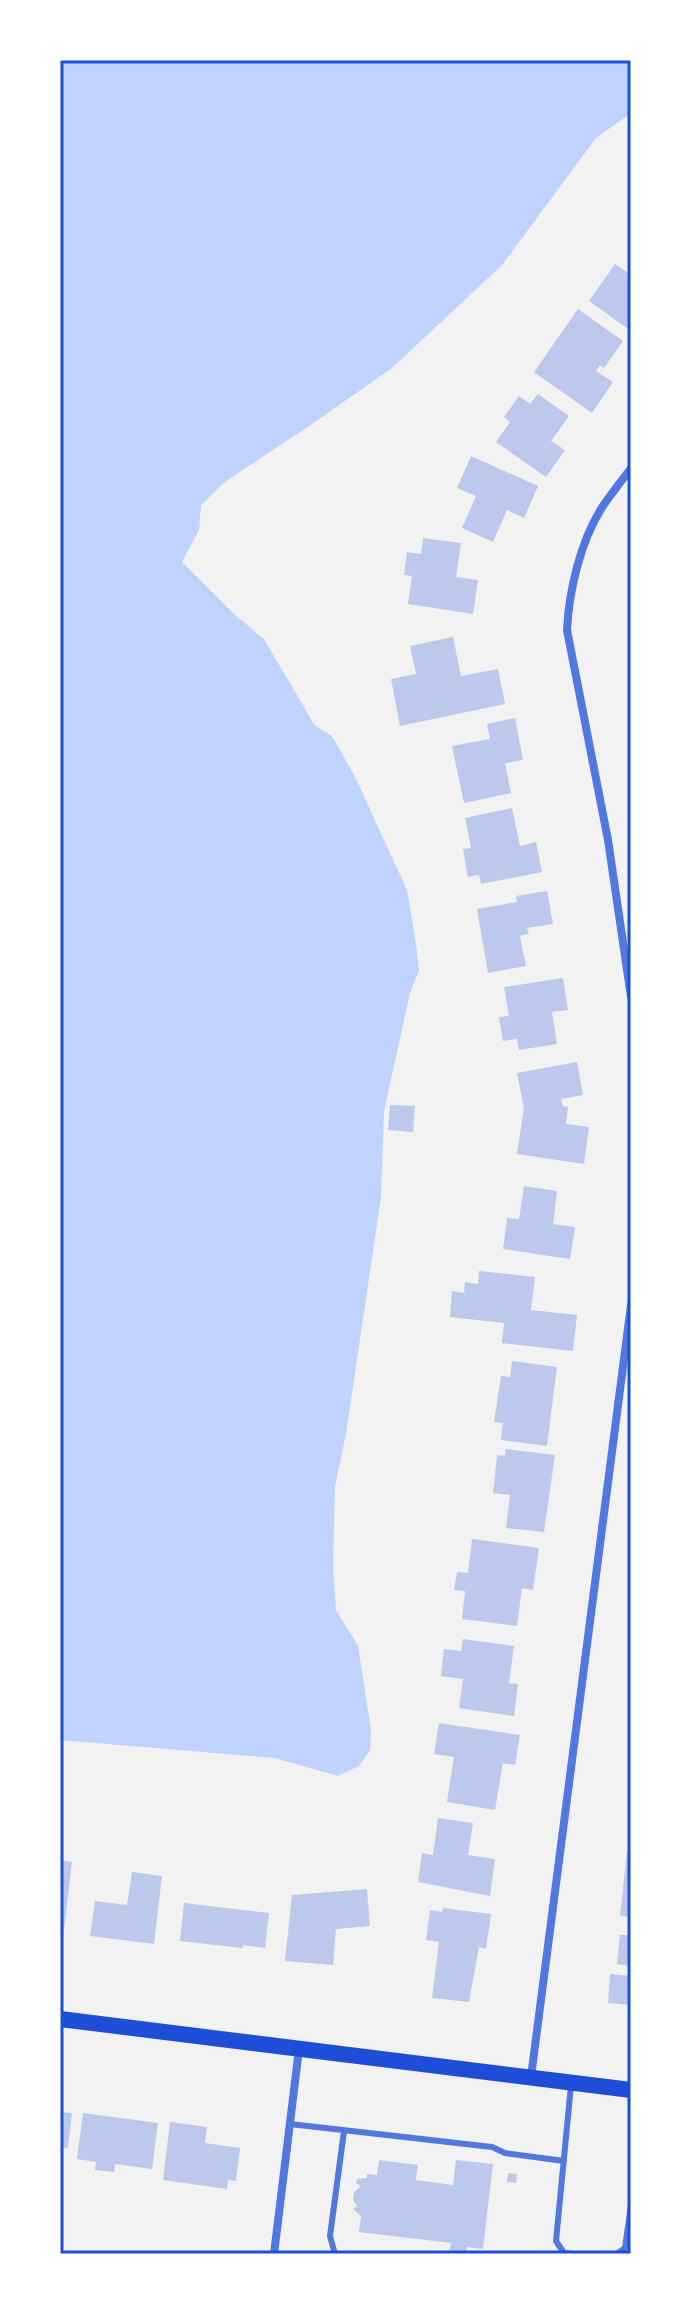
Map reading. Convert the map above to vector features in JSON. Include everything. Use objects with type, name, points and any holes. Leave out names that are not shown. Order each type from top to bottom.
[{"type":"main road","points":[[60,2019],[631,2090]]},
{"type":"street","points":[[631,468],[595,519],[579,563],[567,630],[608,840],[631,997]]},
{"type":"street","points":[[531,2078],[631,1305]]},
{"type":"street","points":[[274,2254],[299,2049]]},
{"type":"lane","points":[[572,2083],[556,2241],[564,2253],[573,2254]]},
{"type":"lane","points":[[290,2124],[492,2147],[505,2153],[564,2161]]},
{"type":"lane","points":[[335,2254],[330,2236],[344,2131]]},
{"type":"lane","points":[[617,2254],[625,2248],[631,2205]]},
{"type":"water","points":[[60,60],[631,60],[631,113],[596,138],[502,265],[392,368],[226,481],[201,505],[199,530],[182,562],[264,639],[315,726],[332,736],[356,779],[407,890],[416,944],[419,971],[410,993],[384,1111],[381,1197],[346,1434],[335,1486],[333,1568],[336,1610],[358,1646],[371,1730],[370,1750],[359,1766],[338,1776],[275,1758],[60,1740]]},
{"type":"building","points":[[615,264],[631,275],[631,331],[589,301]]},
{"type":"building","points":[[578,309],[623,341],[604,368],[600,365],[596,371],[613,382],[592,413],[534,372]]},
{"type":"building","points":[[538,394],[569,416],[551,441],[565,450],[546,477],[496,442],[510,422],[504,417],[519,396],[530,404]]},
{"type":"building","points":[[471,456],[538,486],[524,518],[507,510],[493,542],[462,528],[476,496],[457,488]]},
{"type":"building","points":[[423,538],[461,543],[456,577],[478,580],[473,614],[408,604],[412,576],[404,575],[407,552],[421,554]]},
{"type":"building","points":[[453,637],[461,676],[498,669],[505,704],[400,726],[391,679],[416,674],[410,646]]},
{"type":"building","points":[[515,718],[523,760],[505,763],[511,793],[464,803],[452,746],[490,739],[487,724]]},
{"type":"building","points":[[512,808],[520,846],[536,842],[542,872],[481,884],[479,875],[468,877],[463,849],[471,848],[465,818]]},
{"type":"building","points":[[547,891],[553,924],[527,928],[529,934],[520,936],[526,966],[488,973],[477,909],[517,902],[516,896]]},
{"type":"building","points":[[563,978],[568,1010],[552,1012],[557,1044],[519,1050],[517,1039],[503,1041],[499,1017],[509,1016],[504,987]]},
{"type":"building","points":[[577,1062],[583,1095],[561,1099],[563,1106],[568,1107],[566,1124],[589,1127],[584,1164],[517,1154],[524,1108],[517,1073]]},
{"type":"building","points":[[390,1105],[415,1106],[413,1132],[388,1130]]},
{"type":"building","points":[[524,1186],[557,1191],[553,1224],[575,1227],[570,1259],[503,1249],[507,1218],[519,1219]]},
{"type":"building","points":[[479,1271],[535,1277],[531,1310],[577,1315],[573,1351],[502,1343],[504,1323],[450,1317],[452,1291],[464,1293],[465,1282],[478,1284]]},
{"type":"building","points":[[512,1361],[557,1367],[547,1446],[501,1440],[503,1423],[494,1422],[501,1376],[510,1377]]},
{"type":"building","points":[[506,1449],[555,1455],[544,1532],[506,1528],[510,1495],[493,1493],[497,1455],[505,1456]]},
{"type":"building","points":[[472,1539],[539,1548],[533,1590],[522,1588],[517,1626],[462,1619],[465,1591],[454,1590],[457,1572],[468,1573]]},
{"type":"building","points":[[463,1639],[514,1646],[509,1683],[518,1684],[514,1716],[459,1708],[463,1679],[441,1676],[444,1649],[461,1651]]},
{"type":"building","points":[[439,1723],[520,1735],[515,1765],[503,1763],[495,1810],[447,1802],[454,1757],[434,1754]]},
{"type":"building","points":[[438,1818],[473,1823],[468,1855],[495,1859],[490,1896],[418,1882],[422,1853],[433,1855]]},
{"type":"building","points":[[627,1852],[631,1853],[631,1917],[620,1916]]},
{"type":"building","points":[[60,1860],[72,1862],[62,1947],[60,1947]]},
{"type":"building","points":[[132,1872],[162,1876],[154,1944],[90,1936],[95,1901],[127,1905]]},
{"type":"building","points":[[367,1889],[370,1926],[336,1929],[333,1965],[285,1961],[292,1895]]},
{"type":"building","points":[[184,1903],[269,1913],[265,1948],[180,1941]]},
{"type":"building","points":[[443,1908],[491,1914],[486,1949],[479,1947],[469,2002],[432,1998],[439,1942],[426,1940],[430,1910],[442,1912]]},
{"type":"building","points":[[620,1935],[631,1935],[631,1966],[617,1964]]},
{"type":"building","points":[[610,1974],[631,1976],[631,2005],[608,2003]]},
{"type":"building","points":[[60,2112],[72,2113],[68,2148],[60,2147]]},
{"type":"building","points":[[83,2113],[158,2123],[152,2169],[115,2164],[114,2172],[95,2170],[96,2162],[77,2159]]},
{"type":"building","points":[[170,2122],[207,2127],[205,2143],[240,2148],[236,2181],[228,2180],[227,2189],[163,2180]]},
{"type":"building","points":[[379,2160],[418,2165],[416,2180],[453,2185],[456,2160],[493,2164],[483,2249],[467,2247],[466,2254],[449,2254],[451,2243],[359,2232],[361,2216],[353,2209],[357,2206],[353,2200],[354,2192],[361,2186],[356,2183],[357,2179],[367,2178],[367,2174],[377,2175]]},
{"type":"building","points":[[508,2173],[517,2174],[516,2183],[507,2182]]}]
